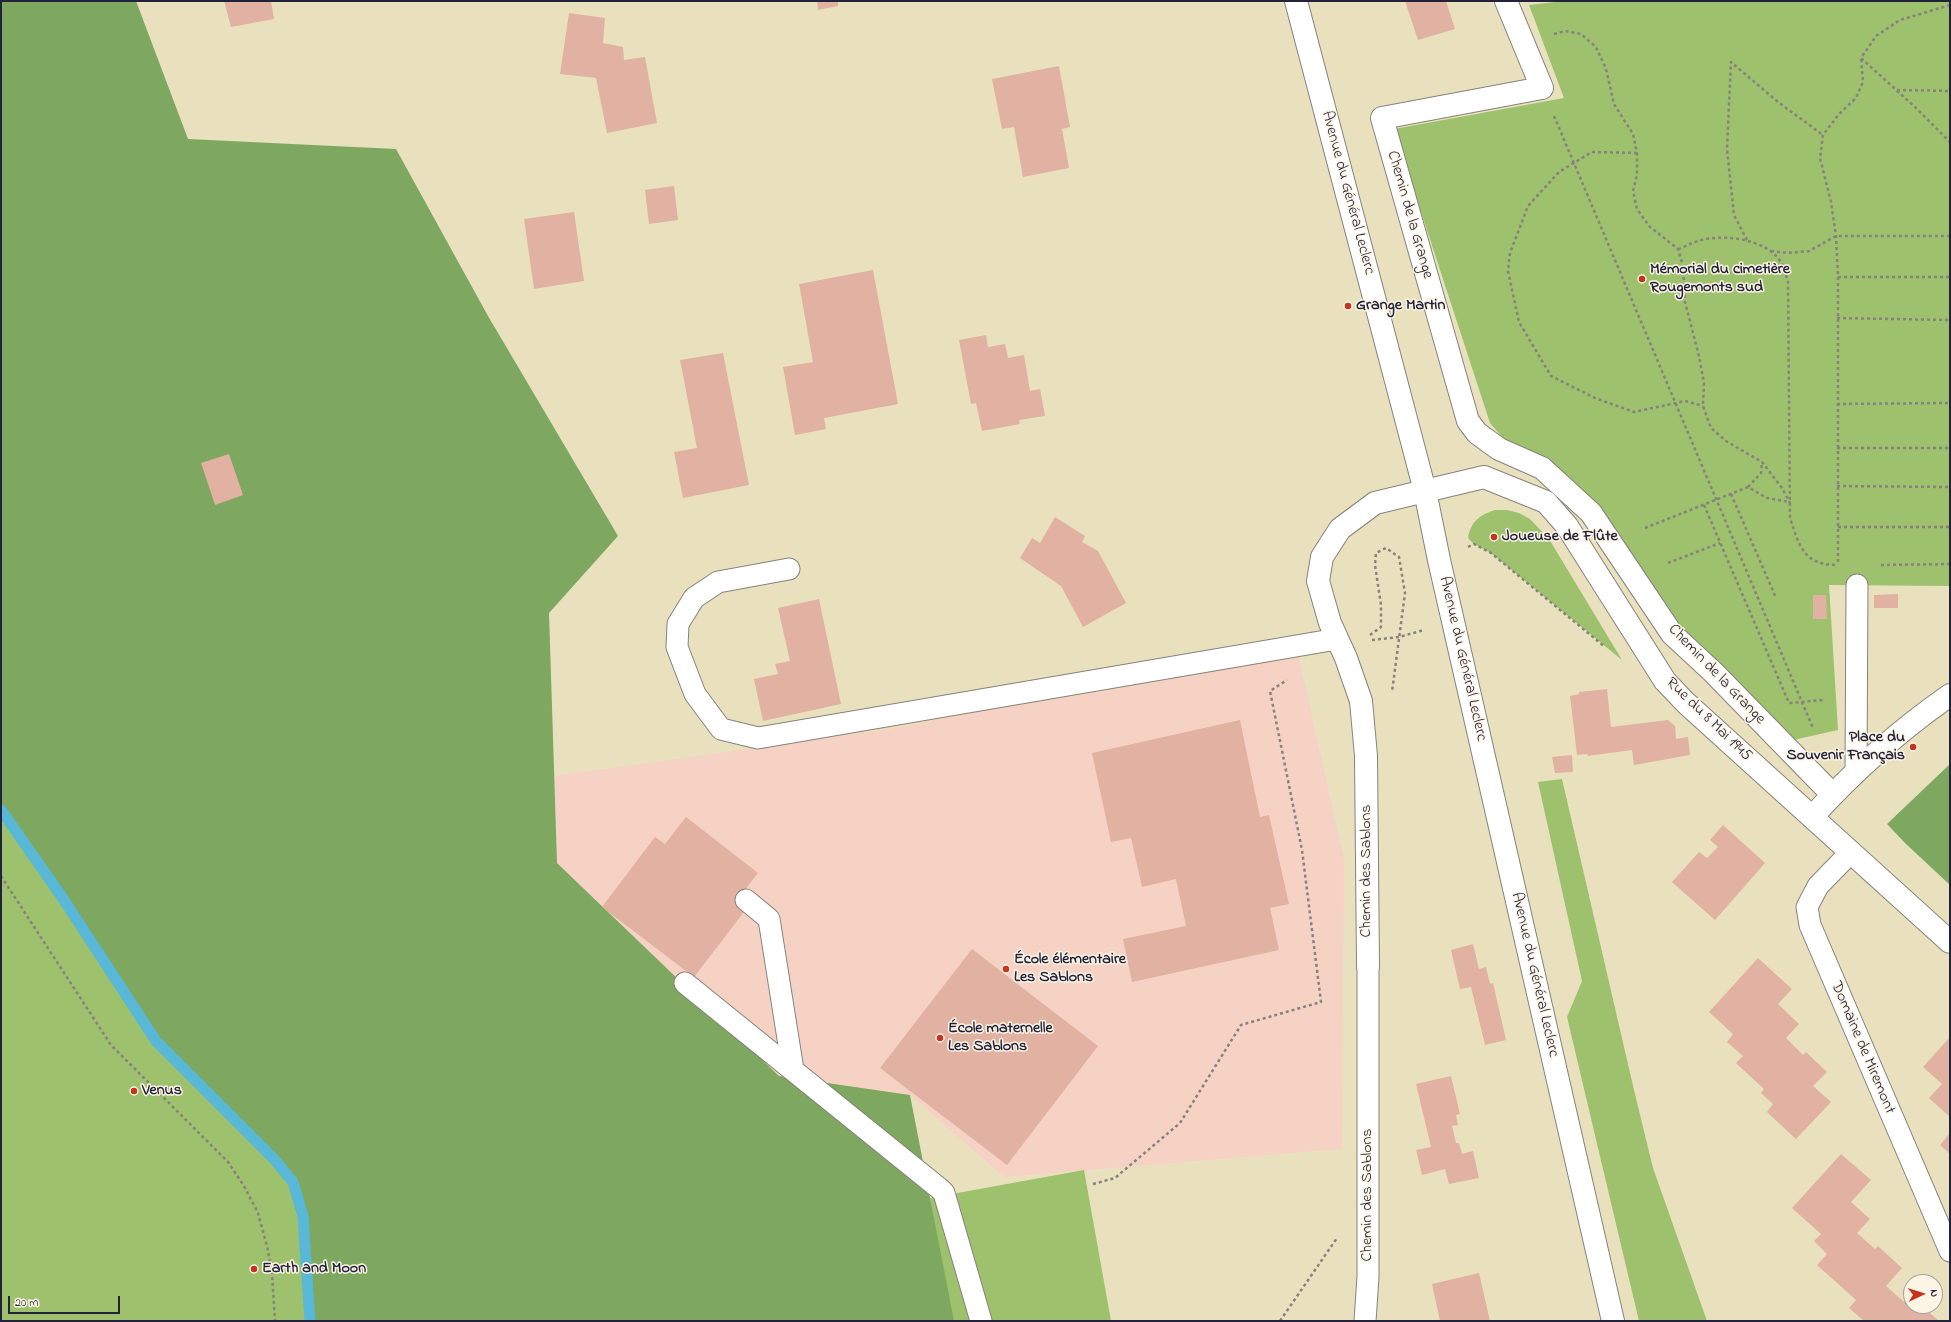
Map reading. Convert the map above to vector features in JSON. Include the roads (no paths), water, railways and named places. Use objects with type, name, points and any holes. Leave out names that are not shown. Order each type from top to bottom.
[{"type":"street","name":"Avenue du Général Leclerc","points":[[1296,1],[1425,491],[1439,560],[1613,1321]]},
{"type":"street","name":"Chemin de la Grange","points":[[1506,1],[1542,88],[1382,118],[1468,421],[1477,432],[1499,449],[1542,468],[1591,513],[1672,634],[1713,672],[1832,794]]},
{"type":"street","name":"Rue du 8 Mai 1945","points":[[1425,491],[1484,477],[1546,502],[1567,526],[1665,681],[1686,703],[1950,942]]},
{"type":"street","name":"Chemin des Sablons","points":[[1368,966],[1366,756],[1361,701],[1346,658],[1330,623],[1318,580],[1322,557],[1340,529],[1375,503],[1425,491]]},
{"type":"street","points":[[1812,817],[1832,794],[1856,772],[1932,707],[1950,695]]},
{"type":"lane","points":[[789,569],[718,582],[694,598],[678,624],[677,647],[695,694],[721,729],[758,738],[1337,639]]},
{"type":"lane","points":[[1856,772],[1857,585]]},
{"type":"lane","name":"Domaine de Miremont","points":[[1851,852],[1818,886],[1807,908],[1810,925],[1950,1251]]},
{"type":"lane","points":[[746,900],[769,919],[793,1070]]},
{"type":"lane","name":"Chemin des Sablons","points":[[1365,1321],[1368,1277],[1368,966]]},
{"type":"lane","points":[[685,984],[944,1193],[981,1321]]},
{"type":"waterway","points":[[1,810],[62,897],[156,1041],[274,1159],[293,1182],[303,1216],[310,1321]]},
{"type":"place","name":"Mémorial du cimetière Rougemonts sud","points":[[1642,279]]},
{"type":"place","name":"Grange Martin","points":[[1348,306]]},
{"type":"place","name":"Joueuse de Flûte","points":[[1494,537]]},
{"type":"place","name":"Place du Souvenir Français","points":[[1913,747]]},
{"type":"place","name":"École élémentaire Les Sablons","points":[[1006,969]]},
{"type":"place","name":"École maternelle Les Sablons","points":[[940,1038]]},
{"type":"place","name":"Venus","points":[[134,1091]]},
{"type":"place","name":"Earth and Moon","points":[[254,1269]]}]
